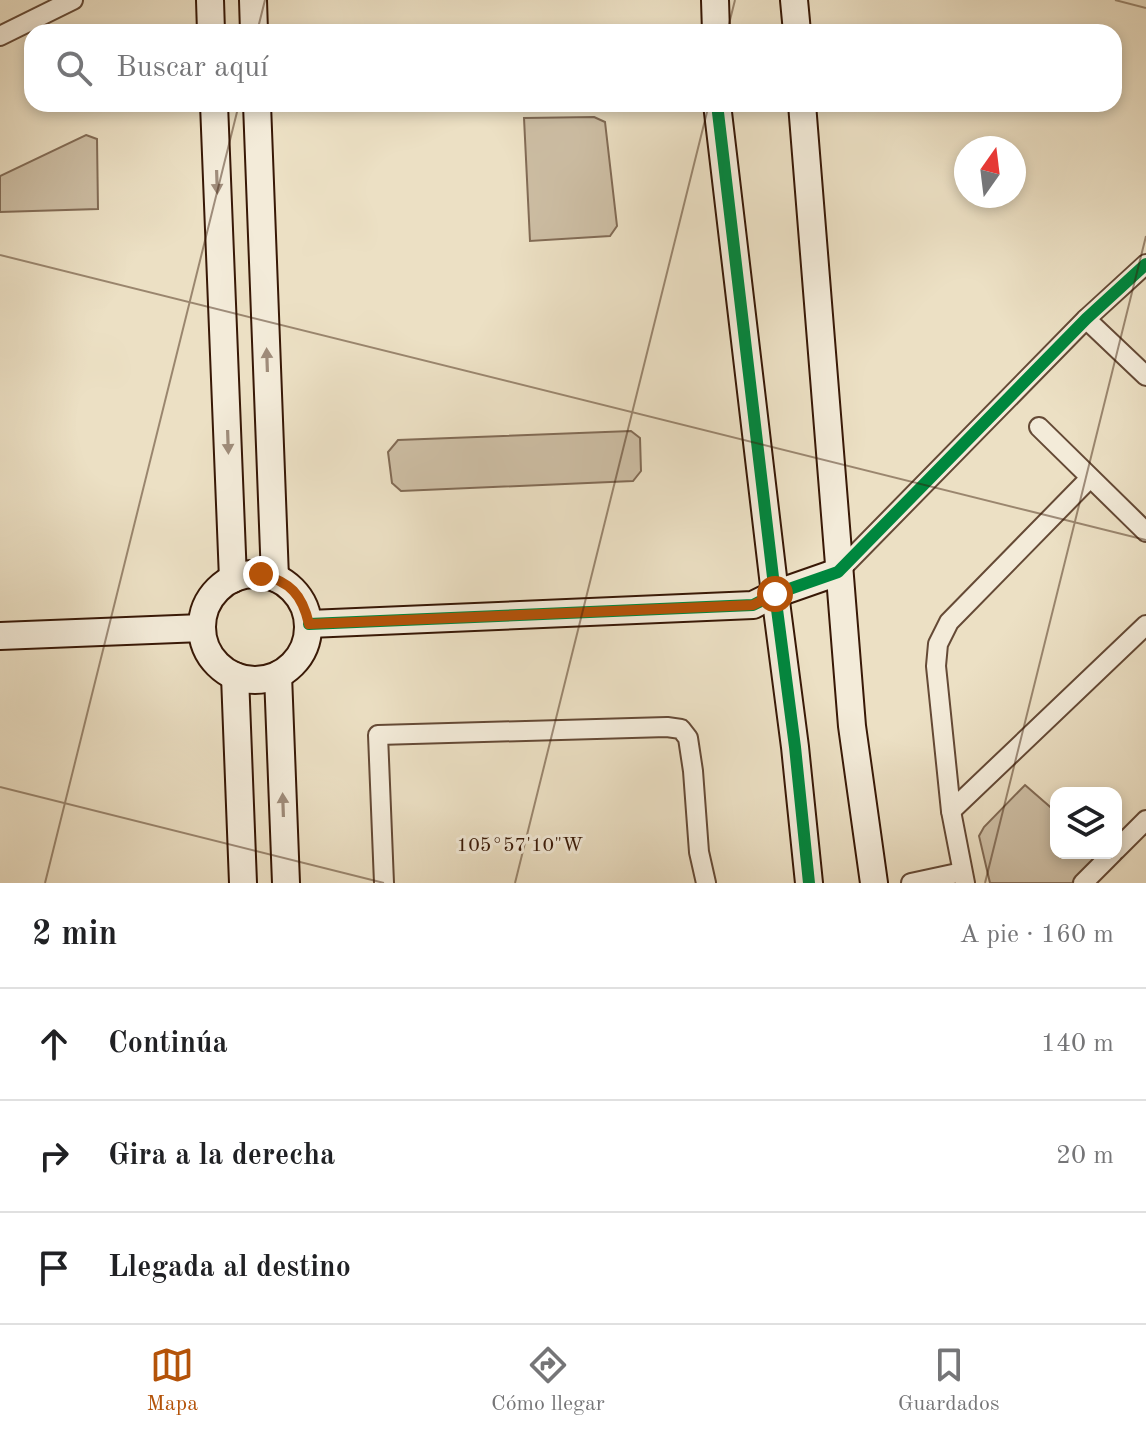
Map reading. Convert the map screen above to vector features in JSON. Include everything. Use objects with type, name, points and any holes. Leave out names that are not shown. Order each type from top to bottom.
[{"type":"street","points":[[24,24],[73,0]]},
{"type":"street","points":[[210,0],[211,24]]},
{"type":"street","points":[[253,0],[254,24]]},
{"type":"street","points":[[715,0],[716,24]]},
{"type":"street","points":[[794,0],[796,24]]},
{"type":"street","points":[[0,36],[24,24]]},
{"type":"street","points":[[214,112],[233,579]]},
{"type":"street","points":[[257,112],[275,578]]},
{"type":"street","points":[[718,112],[809,883]]},
{"type":"street","points":[[803,112],[852,726],[874,883]]},
{"type":"street","points":[[309,624],[753,605],[838,572],[1086,319],[1146,264]]},
{"type":"street","points":[[1086,319],[1146,376]]},
{"type":"street","points":[[1039,427],[1146,532]]},
{"type":"street","points":[[911,883],[964,877],[951,811],[936,666],[938,644],[949,622],[1090,478]]},
{"type":"street","points":[[247,574],[275,578],[299,596],[309,624],[307,640],[301,654],[278,675],[249,680],[235,676],[211,657],[204,643],[204,612],[220,587],[233,579],[247,574]]},
{"type":"street","points":[[951,811],[1146,625]]},
{"type":"street","points":[[0,636],[202,628]]},
{"type":"street","points":[[278,675],[286,883]]},
{"type":"street","points":[[235,676],[243,883]]},
{"type":"street","points":[[384,883],[378,735],[667,727],[681,729],[688,738],[699,852],[706,883],[696,883]]},
{"type":"street","points":[[1122,843],[1146,820]]},
{"type":"street","points":[[1083,883],[1106,859]]},
{"type":"shaded area","points":[[594,117],[605,122],[617,226],[610,236],[530,241],[524,118]]},
{"type":"shaded area","points":[[86,135],[97,139],[98,209],[0,212],[0,176]]},
{"type":"shaded area","points":[[631,431],[640,438],[641,471],[633,481],[401,491],[392,483],[388,452],[398,440]]},
{"type":"shaded area","points":[[1025,785],[1050,807],[1050,859],[1096,859],[1072,883],[990,883],[979,836]]},
{"type":"cycle path","points":[[718,112],[809,883]]},
{"type":"cycle path","points":[[309,624],[753,605],[838,572],[1086,319],[1146,264]]},
{"type":"route","points":[[261,574],[288,585],[299,596],[309,624],[753,605],[775,594]]}]
